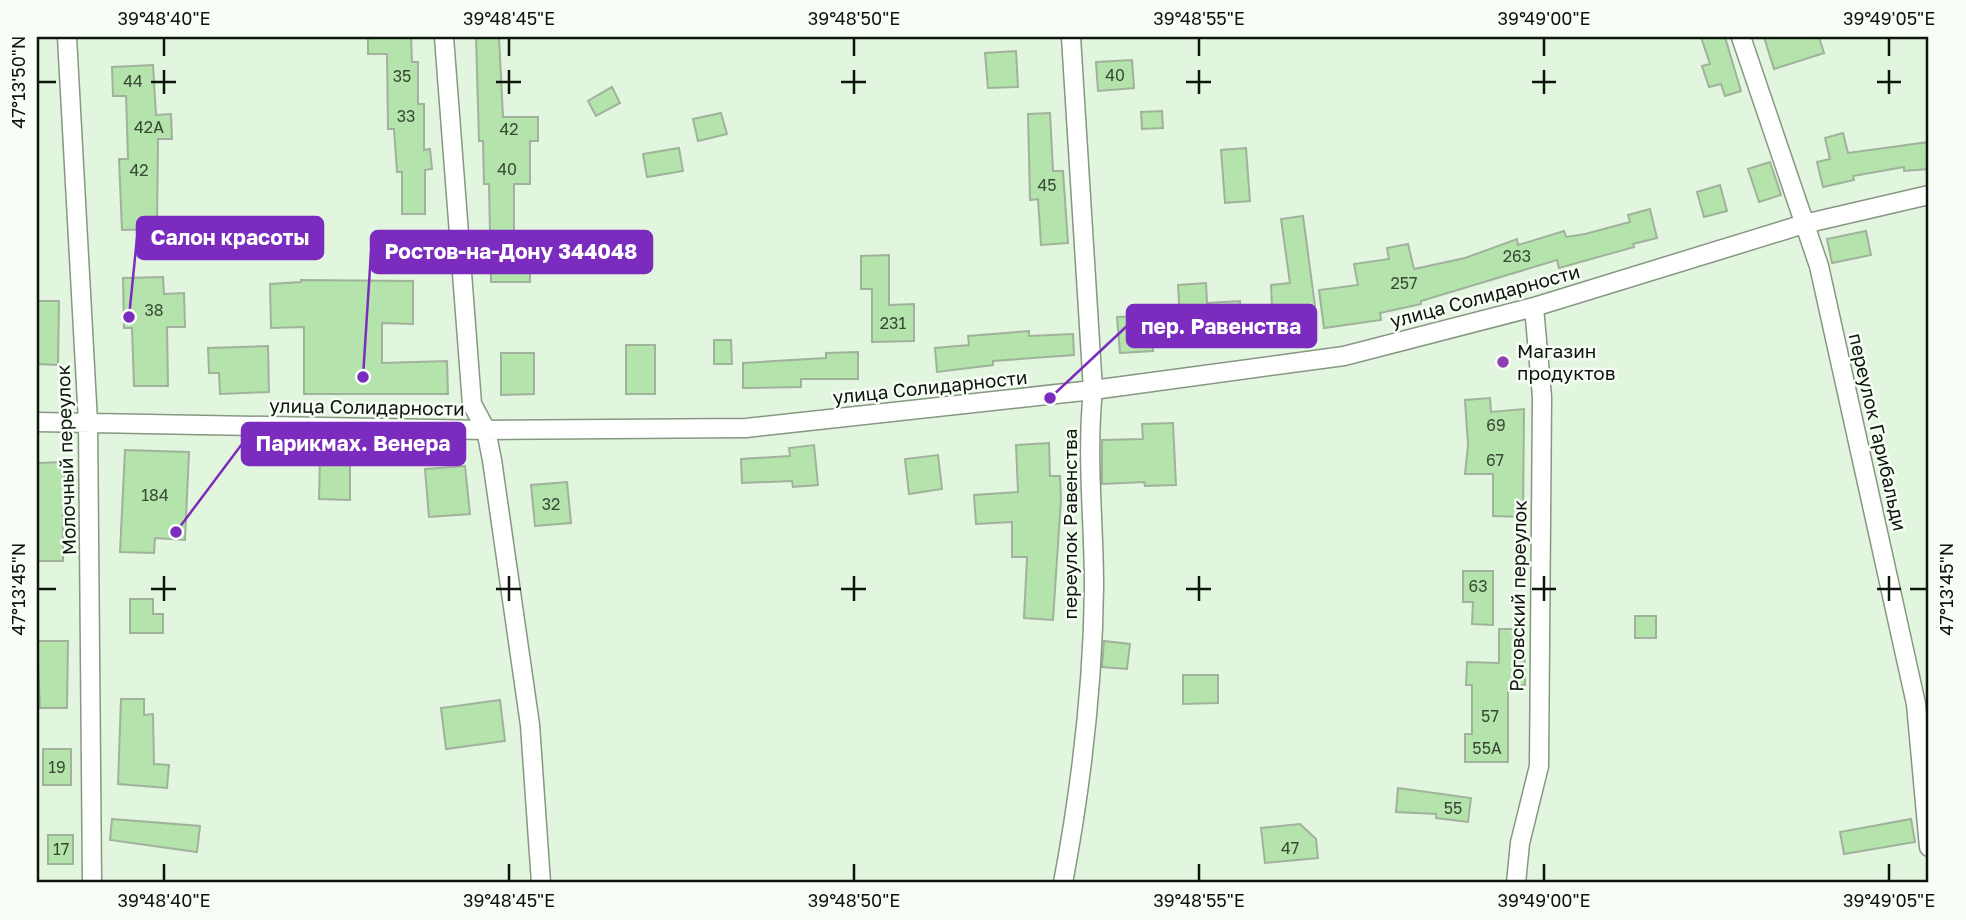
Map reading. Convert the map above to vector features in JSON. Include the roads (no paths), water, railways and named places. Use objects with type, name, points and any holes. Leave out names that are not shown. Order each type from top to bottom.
[{"type":"street","name":"Молочный переулок","points":[[67,37],[88,422],[92,883]]},
{"type":"street","points":[[444,37],[472,404],[486,430],[530,725],[541,883]]},
{"type":"street","name":"переулок Равенства","points":[[1063,883],[1084,731],[1094,589],[1089,428],[1093,390],[1070,37]]},
{"type":"street","name":"переулок Гарибальди","points":[[1741,37],[1819,266],[1916,704],[1929,847]]},
{"type":"street","name":"улица Солидарности","points":[[37,422],[486,430],[746,428],[1093,390],[1344,356],[1534,307],[1804,224],[1929,195]]},
{"type":"street","name":"Роговский переулок","points":[[1516,883],[1520,843],[1539,766],[1542,397],[1534,307]]},
{"type":"place","name":"Салон красоты","points":[[129,317]]},
{"type":"place","name":"Магазин продуктов","points":[[1503,362]]},
{"type":"place","name":"Ростов-на-Дону 344048","points":[[363,377]]},
{"type":"place","name":"пер. Равенства","points":[[1050,398]]},
{"type":"place","name":"Парикмах. Венера","points":[[176,532]]}]
